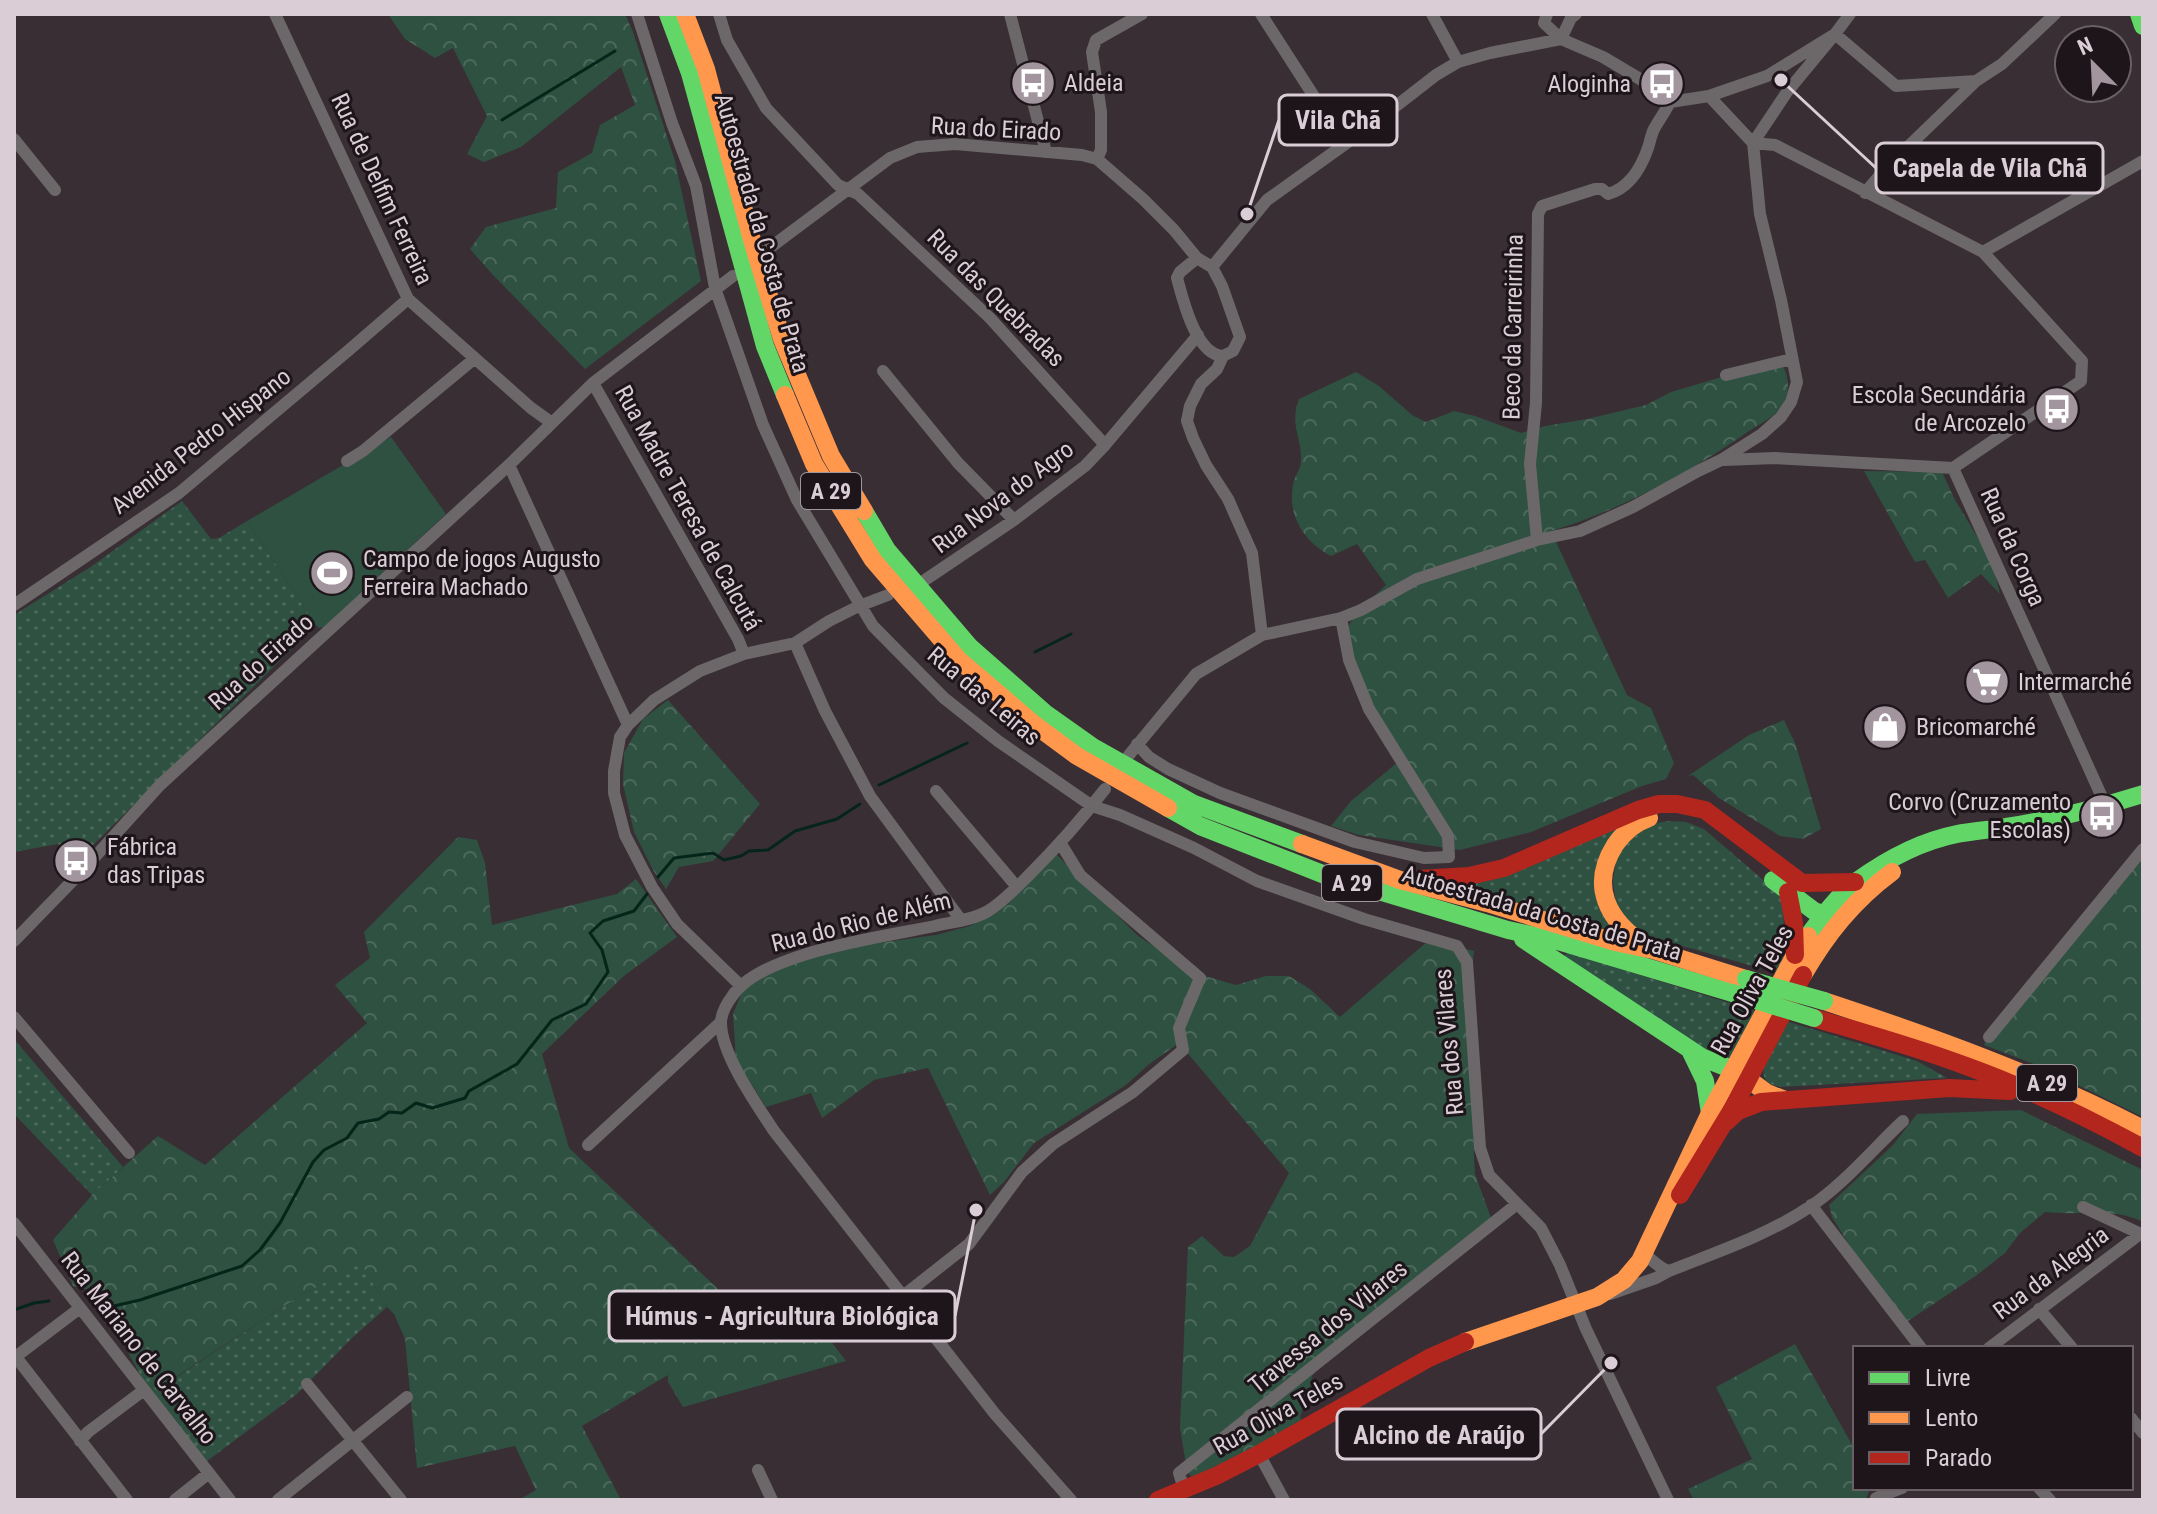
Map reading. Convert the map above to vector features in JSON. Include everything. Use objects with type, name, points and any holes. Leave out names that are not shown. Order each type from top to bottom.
[{"type":"main road","name":"Autoestrada da Costa de Prata","points":[[668,14],[690,73],[765,346],[814,464],[873,560],[959,660],[1035,725],[1077,756],[1200,826],[1325,875],[1508,930],[1740,986],[1824,1001],[1948,1042],[2053,1086],[2143,1129]]},
{"type":"main road","name":"Autoestrada da Costa de Prata","points":[[685,14],[706,69],[782,339],[831,456],[887,550],[970,647],[1045,713],[1093,747],[1194,804],[1400,880],[1615,942],[1653,950],[1814,1018],[1943,1058],[2029,1092],[2143,1148]]},
{"type":"main road","points":[[2139,14],[2143,26]]},
{"type":"main road","name":"Rua Oliva Teles","points":[[1158,1500],[1259,1454],[1429,1358],[1461,1343],[1597,1297],[1624,1280],[1641,1259],[1683,1168],[1718,1118],[1743,1071],[1795,955],[1824,914],[1855,882],[1894,858],[1956,834],[2007,827],[2106,806],[2143,794]]},
{"type":"main road","points":[[1400,880],[1469,876],[1504,868],[1638,810],[1659,804],[1677,804],[1705,810],[1795,887],[1814,911],[1824,914],[1845,912]]},
{"type":"main road","points":[[1653,950],[1619,925],[1607,905],[1602,886],[1604,866],[1612,847],[1640,820],[1660,815],[1685,816],[1704,822],[1795,887],[1855,882]]},
{"type":"main road","name":"Rua Oliva Teles","points":[[1756,1046],[1825,937],[1875,883],[1934,851],[2007,827]]},
{"type":"main road","points":[[1795,887],[1795,955]]},
{"type":"main road","points":[[1824,914],[1825,937]]},
{"type":"main road","points":[[1508,930],[1703,1058],[1743,1071],[1767,1093],[1785,1100]]},
{"type":"main road","points":[[1688,1047],[1706,1076],[1718,1118],[1761,1102],[1949,1088],[2029,1092]]},
{"type":"street","name":"Rua de Delfim Ferreira","points":[[275,14],[408,299],[552,423]]},
{"type":"street","name":"Rua das Leiras","points":[[637,14],[696,186],[715,288],[763,425],[797,500],[873,626],[944,698],[998,741],[1092,806]]},
{"type":"street","name":"Rua das Quebradas","points":[[719,14],[727,40],[766,108],[838,185],[858,194],[870,204],[990,318],[1105,445]]},
{"type":"street","points":[[1010,14],[1046,152]]},
{"type":"street","points":[[1142,14],[1096,40],[1092,52],[1101,112],[1101,150],[1097,159],[1143,199],[1197,258],[1212,267],[1240,337],[1233,351],[1223,356],[1216,356],[1204,347],[1190,319],[1177,278],[1197,258]]},
{"type":"street","points":[[1261,14],[1317,101],[1354,137]]},
{"type":"street","points":[[1432,14],[1458,62]]},
{"type":"street","points":[[1547,14],[1544,23],[1561,39],[1603,57],[1645,82],[1670,102],[1709,96],[1767,76],[1835,34]]},
{"type":"street","points":[[1561,39],[1576,14]]},
{"type":"street","points":[[1753,143],[1787,92],[1850,14]]},
{"type":"street","points":[[1865,193],[1887,167],[1976,81],[2002,64],[2055,14]]},
{"type":"street","points":[[1835,34],[1896,86],[1976,81]]},
{"type":"street","points":[[1212,267],[1267,200],[1436,75],[1458,62],[1561,39]]},
{"type":"street","points":[[1341,618],[1349,660],[1369,709],[1448,836],[1449,857],[1424,858],[1340,837],[1220,793],[1133,750],[1196,674],[1262,635],[1341,618],[1417,579],[1537,540],[1580,531],[1633,507],[1721,460],[1762,434],[1781,417],[1791,402],[1797,382],[1760,214],[1753,143],[1709,96]]},
{"type":"street","name":"Beco da Carreirinha","points":[[1537,540],[1530,464],[1536,403],[1538,214],[1542,206],[1595,189],[1602,189],[1608,194],[1616,192],[1627,184],[1639,170],[1653,131],[1670,102]]},
{"type":"street","points":[[14,139],[55,190]]},
{"type":"street","points":[[1753,143],[1775,145],[1983,252],[2082,361],[2081,381],[1953,468]]},
{"type":"street","name":"Rua do Eirado","points":[[767,250],[890,158],[917,147],[955,144],[1082,155],[1097,159]]},
{"type":"street","points":[[1983,252],[2143,161]]},
{"type":"street","name":"Rua do Eirado","points":[[14,941],[160,785],[509,465],[593,383],[733,276]]},
{"type":"street","name":"Avenida Pedro Hispano","points":[[14,605],[179,493],[408,299]]},
{"type":"street","name":"Rua Nova do Agro","points":[[925,580],[1014,520],[1085,466],[1198,335]]},
{"type":"street","points":[[1223,356],[1217,369],[1201,384],[1190,406],[1187,421],[1252,553],[1262,635]]},
{"type":"street","points":[[347,461],[385,434],[474,359]]},
{"type":"street","points":[[1726,375],[1792,359]]},
{"type":"street","points":[[883,371],[958,463],[1014,520]]},
{"type":"street","name":"Rua Madre Teresa de Calcutá","points":[[593,383],[744,654]]},
{"type":"street","points":[[1762,434],[1775,458]]},
{"type":"street","name":"Rua da Corga","points":[[1721,460],[1775,458],[1953,468],[2106,806]]},
{"type":"street","points":[[509,465],[628,725]]},
{"type":"street","points":[[888,595],[829,621],[795,643],[744,654],[700,671],[654,700],[620,737],[614,793],[625,835],[652,887],[677,924],[740,985],[726,1004],[721,1022],[726,1047],[745,1086],[774,1131],[995,1414],[1071,1500]]},
{"type":"street","points":[[795,643],[825,711],[870,796],[961,920]]},
{"type":"street","name":"Rua do Rio de Além","points":[[740,985],[764,969],[809,953],[986,912],[1061,844],[1105,789]]},
{"type":"street","points":[[936,791],[1017,887]]},
{"type":"street","name":"Rua dos Vilares","points":[[1092,806],[1194,848],[1257,881],[1364,919],[1457,946],[1467,962],[1480,1148],[1489,1175],[1541,1228],[1668,1500]]},
{"type":"street","points":[[903,1296],[969,1244],[1022,1172],[1042,1153],[1133,1092],[1183,1050],[1179,1028],[1200,978],[1080,875],[1061,844]]},
{"type":"street","points":[[1989,1037],[2143,849]]},
{"type":"street","points":[[14,1017],[129,1153]]},
{"type":"street","points":[[588,1145],[721,1022]]},
{"type":"street","name":"Rua Oliva Teles","points":[[1597,1297],[1627,1289],[1764,1233],[1811,1205],[1835,1186],[1903,1121]]},
{"type":"street","name":"Travessa dos Vilares","points":[[1184,1489],[1179,1473],[1517,1204]]},
{"type":"street","points":[[1811,1205],[1918,1346]]},
{"type":"street","name":"Rua da Alegria","points":[[1992,1346],[2141,1234],[2083,1207]]},
{"type":"street","name":"Rua Mariano de Carvalho","points":[[14,1223],[230,1500]]},
{"type":"street","points":[[1641,1259],[1650,1272],[1664,1273]]},
{"type":"street","points":[[80,1308],[16,1360],[127,1500]]},
{"type":"street","points":[[2039,1309],[2070,1346]]},
{"type":"street","points":[[307,1384],[401,1500]]},
{"type":"street","points":[[80,1441],[144,1390]]},
{"type":"street","points":[[278,1500],[407,1397]]},
{"type":"street","points":[[1259,1454],[1284,1500]]},
{"type":"street","points":[[758,1470],[772,1500]]},
{"type":"street","points":[[175,1500],[209,1473]]},
{"type":"green space","points":[[388,14],[625,14],[675,161],[701,281],[585,369],[470,249],[486,227],[556,208],[558,172],[592,153],[600,125],[635,105],[621,67],[521,147],[484,162],[467,154],[487,116],[453,48],[435,58],[405,39]]},
{"type":"green space","points":[[1782,364],[1787,375],[1787,393],[1779,410],[1769,419],[1654,489],[1551,531],[1627,695],[1651,708],[1674,763],[1666,779],[1531,832],[1460,850],[1359,835],[1331,826],[1351,801],[1404,757],[1369,702],[1345,632],[1357,612],[1386,585],[1357,544],[1331,556],[1313,543],[1295,517],[1292,496],[1301,461],[1295,416],[1299,399],[1356,372],[1379,386],[1412,415],[1426,422],[1454,411],[1521,433],[1646,405],[1671,392]]},
{"type":"green space","name":"Campo de jogos Augusto Ferreira Machado","points":[[391,437],[446,514],[324,627],[319,628],[247,521]]},
{"type":"green space","points":[[1864,471],[1942,472],[1992,561],[2000,594],[1981,574],[1948,598],[1925,560],[1915,562]]},
{"type":"green space","points":[[182,501],[211,539],[219,538],[247,521],[316,625],[86,852],[71,858],[58,844],[14,852],[14,615],[92,566]]},
{"type":"green space","points":[[668,700],[760,804],[713,861],[679,867],[666,889],[634,832],[623,784],[624,753],[643,719]]},
{"type":"green space","points":[[1784,720],[1795,743],[1821,829],[1803,839],[1780,836],[1719,798],[1693,775],[1688,776],[1749,735]]},
{"type":"green space","points":[[1635,817],[1610,841],[1611,931],[1449,883]]},
{"type":"green space","points":[[1686,822],[1704,829],[1776,891],[1783,902],[1785,953],[1777,973],[1633,929],[1616,904],[1613,882],[1616,860],[1625,844],[1651,824]]},
{"type":"green space","points":[[458,837],[477,840],[485,863],[492,925],[617,894],[636,879],[677,937],[625,975],[542,1054],[569,1148],[755,1324],[770,1334],[814,1319],[846,1361],[683,1407],[668,1382],[668,1375],[582,1426],[621,1500],[519,1500],[536,1490],[515,1446],[417,1468],[405,1339],[394,1314],[361,1263],[298,1297],[174,1378],[147,1345],[129,1354],[101,1293],[73,1286],[53,1240],[92,1195],[158,1136],[205,1165],[367,1023],[335,985],[370,958],[364,932]]},
{"type":"green space","points":[[2143,848],[2143,1117],[2039,1066],[1984,1045],[1995,1021]]},
{"type":"green space","points":[[1056,854],[1138,936],[1198,974],[1236,985],[1266,976],[1289,976],[1310,989],[1340,1017],[1429,940],[1474,951],[1471,975],[1474,1159],[1475,1174],[1491,1218],[1325,1360],[1312,1376],[1300,1416],[1303,1425],[1194,1482],[1187,1470],[1180,1428],[1188,1247],[1202,1236],[1224,1256],[1234,1257],[1250,1246],[1289,1173],[1179,1043],[1126,1085],[1034,1143],[990,1195],[928,1068],[874,1080],[822,1118],[811,1093],[766,1107],[736,1060],[733,1014],[743,990],[765,975],[826,950],[936,935],[970,926],[1009,903]]},
{"type":"green space","points":[[1567,952],[1755,1011],[1730,1060],[1717,1058],[1564,959]]},
{"type":"green space","points":[[1786,1021],[1917,1061],[1947,1078],[1780,1087],[1766,1080],[1764,1071],[1771,1048]]},
{"type":"green space","points":[[14,1039],[123,1167],[92,1195],[14,1114]]},
{"type":"green space","points":[[2021,1110],[2143,1170],[2143,1222],[2108,1213],[2045,1212],[2020,1233],[2005,1253],[1905,1323],[1861,1264],[1832,1217],[1829,1205],[1893,1145],[1917,1114]]},
{"type":"green space","points":[[361,1262],[387,1307],[297,1394],[207,1461],[145,1384],[129,1354],[147,1345],[175,1378],[298,1297]]},
{"type":"green space","points":[[1795,1344],[1853,1446],[1853,1490],[1869,1490],[1866,1500],[1694,1500],[1688,1489],[1752,1459],[1716,1387]]},
{"type":"waterway","points":[[502,120],[615,51]]},
{"type":"waterway","points":[[1035,652],[1071,634]]},
{"type":"waterway","points":[[879,785],[967,743]]},
{"type":"waterway","points":[[658,877],[674,858],[713,853],[724,860],[749,851],[768,850],[795,831],[837,819],[860,804]]},
{"type":"waterway","points":[[101,1309],[140,1300],[242,1266],[260,1250],[280,1223],[313,1162],[324,1150],[347,1138],[358,1123],[379,1119],[389,1112],[402,1113],[416,1103],[432,1108],[465,1098],[469,1091],[517,1064],[552,1020],[586,1004],[608,972],[602,950],[590,933],[603,921],[634,911],[647,894]]},
{"type":"waterway","points":[[14,1310],[49,1301]]},
{"type":"traffic: fast","points":[[668,14],[690,73],[765,346],[785,395]]},
{"type":"traffic: fast","points":[[2139,14],[2143,26]]},
{"type":"traffic: fast","points":[[864,511],[887,550],[970,647],[1045,713],[1093,747],[1194,804],[1302,844]]},
{"type":"traffic: fast","points":[[1808,936],[1857,881],[1918,846],[1957,834],[2058,817],[2143,794]]},
{"type":"traffic: fast","points":[[1168,808],[1200,826],[1325,875],[1733,993]]},
{"type":"traffic: fast","points":[[1773,880],[1814,911],[1824,914]]},
{"type":"traffic: fast","points":[[1523,939],[1703,1058],[1736,1068]]},
{"type":"traffic: fast","points":[[1746,979],[1824,1001]]},
{"type":"traffic: fast","points":[[1733,993],[1814,1018]]},
{"type":"traffic: fast","points":[[1691,1052],[1705,1081],[1710,1113]]},
{"type":"traffic: slow","points":[[685,14],[706,69],[782,339],[831,456],[864,511]]},
{"type":"traffic: slow","points":[[785,395],[814,464],[873,560],[959,660],[1035,725],[1077,756],[1168,808]]},
{"type":"traffic: slow","points":[[1645,945],[1612,914],[1603,888],[1607,860],[1618,840],[1634,825],[1649,818]]},
{"type":"traffic: slow","points":[[1302,844],[1400,880],[1746,979]]},
{"type":"traffic: slow","points":[[1803,975],[1842,919],[1892,872]]},
{"type":"traffic: slow","points":[[1465,1342],[1597,1297],[1624,1280],[1640,1261],[1710,1113],[1808,936]]},
{"type":"traffic: slow","points":[[1824,1001],[1986,1059],[2143,1129]]},
{"type":"traffic: slow","points":[[1748,1079],[1767,1093],[1785,1100]]},
{"type":"traffic: jam","points":[[1419,879],[1469,876],[1504,868],[1638,810],[1659,804],[1677,804],[1705,810],[1802,883],[1855,882]]},
{"type":"traffic: jam","points":[[1788,892],[1794,923],[1795,955]]},
{"type":"traffic: jam","points":[[1680,1195],[1733,1108],[1803,975]]},
{"type":"traffic: jam","points":[[1814,1018],[1909,1046],[1989,1075],[2056,1104],[2143,1148]]},
{"type":"traffic: jam","points":[[1726,1122],[1738,1111],[1761,1102],[1949,1088],[2010,1091]]},
{"type":"traffic: jam","points":[[1158,1500],[1259,1454],[1429,1358],[1465,1342]]},
{"type":"place","name":"Capela de Vila Chã","points":[[1781,80]]},
{"type":"place","name":"Aldeia","points":[[1033,83]]},
{"type":"place","name":"Aloginha","points":[[1662,84]]},
{"type":"place","name":"Vila Chã","points":[[1247,214]]},
{"type":"place","name":"Escola Secundária de Arcozelo","points":[[2057,409]]},
{"type":"place","name":"Campo de jogos Augusto Ferreira Machado","points":[[332,573]]},
{"type":"place","name":"Intermarché","points":[[1987,682]]},
{"type":"place","name":"Bricomarché","points":[[1885,727]]},
{"type":"place","name":"Corvo (Cruzamento Escolas)","points":[[2102,816]]},
{"type":"place","name":"Fábrica das Tripas","points":[[76,861]]},
{"type":"place","name":"Húmus - Agricultura Biológica","points":[[976,1210]]},
{"type":"place","name":"Alcino de Araújo","points":[[1611,1363]]}]
